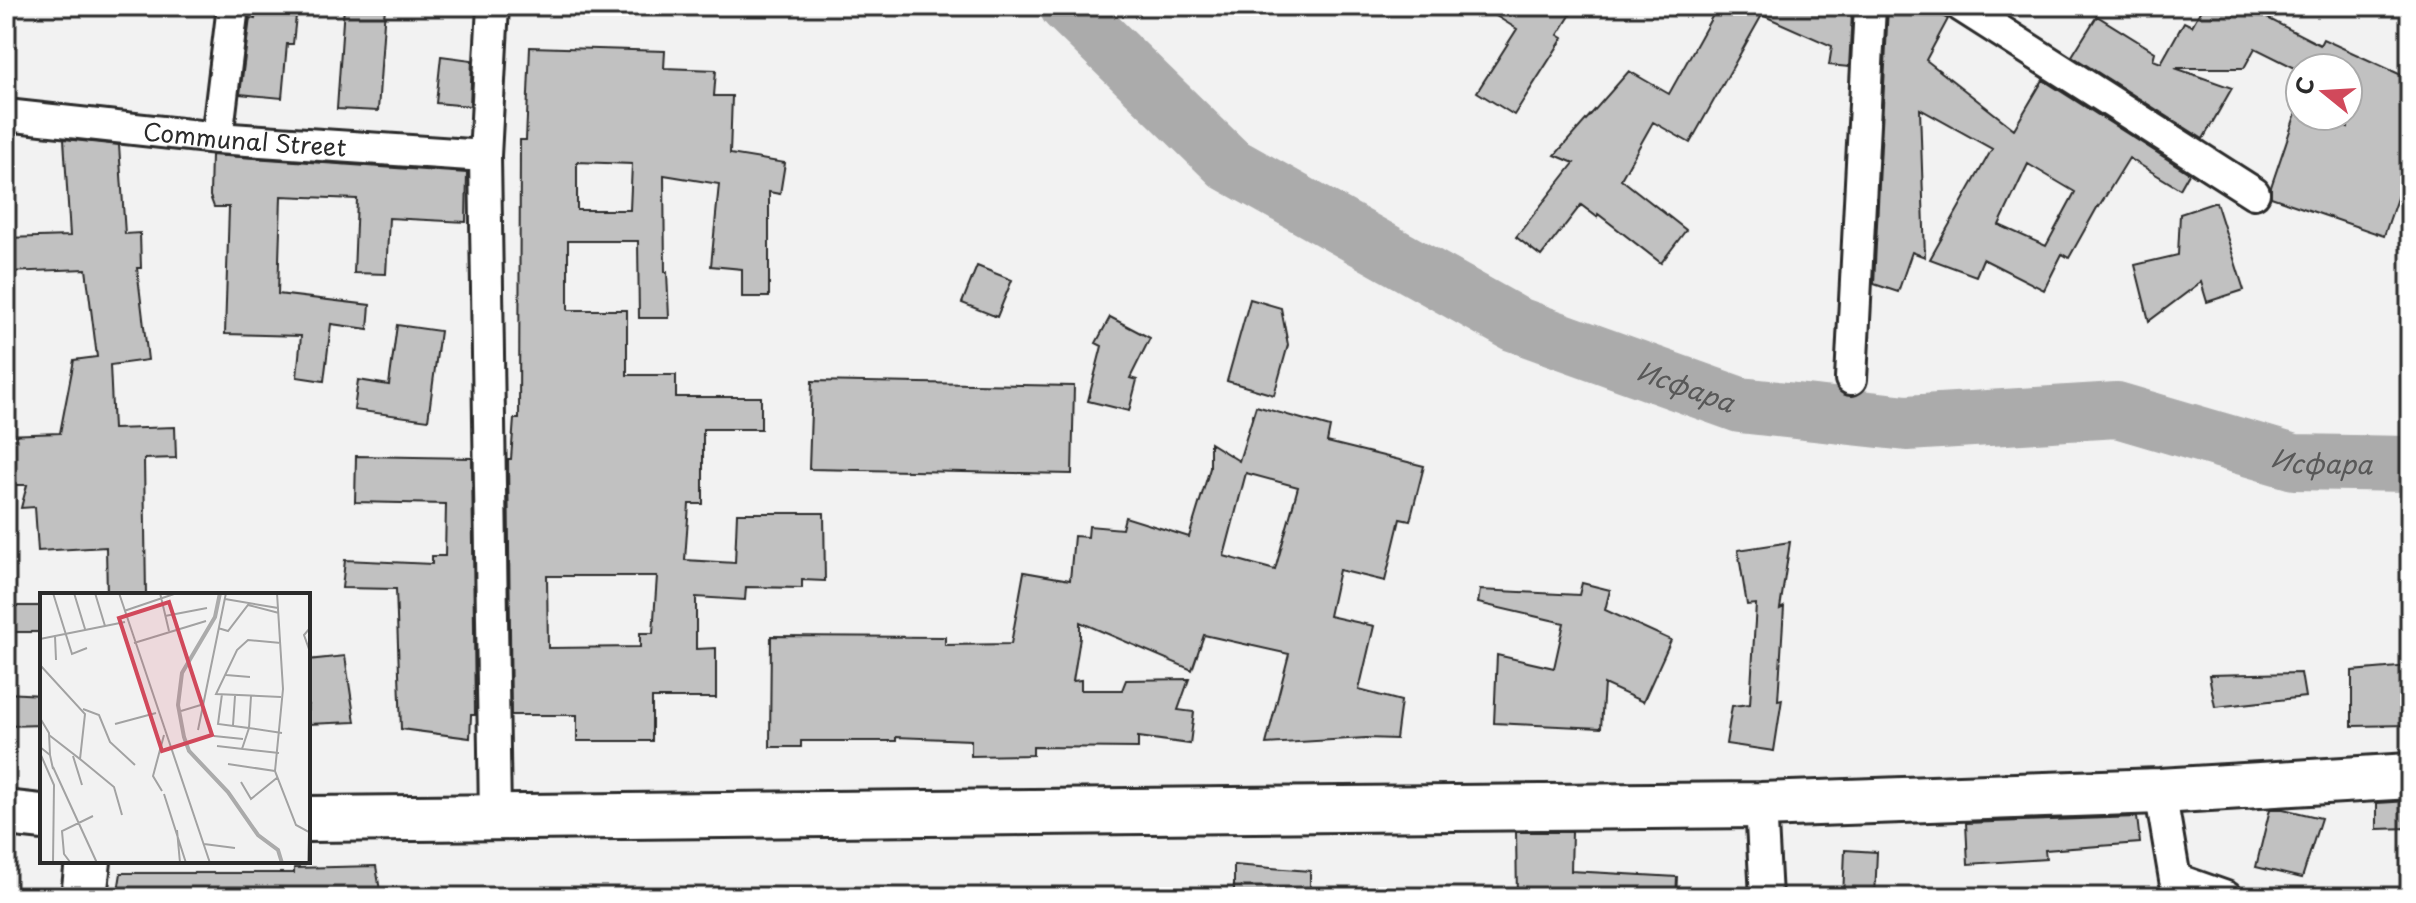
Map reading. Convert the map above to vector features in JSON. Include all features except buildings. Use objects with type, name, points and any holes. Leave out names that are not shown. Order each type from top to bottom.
[{"type":"main road","points":[[310,819],[1761,805],[2160,791],[2410,776]]},
{"type":"main road","points":[[6,813],[40,817]]},
{"type":"main road","points":[[84,897],[88,863]]},
{"type":"street","points":[[217,138],[233,6]]},
{"type":"street","points":[[493,6],[485,156],[495,816]]},
{"type":"street","points":[[1851,379],[1870,6]]},
{"type":"street","points":[[1961,6],[2254,193]]},
{"type":"street","name":"Communal Street","points":[[6,115],[217,138],[485,156]]},
{"type":"street","points":[[2160,791],[2175,879],[2226,897]]},
{"type":"street","points":[[1761,805],[1766,897]]},
{"type":"waterway","name":"Исфара","points":[[1067,6],[1229,164],[1515,324],[1740,405],[1907,423],[2117,410],[2294,462],[2410,464]]}]
